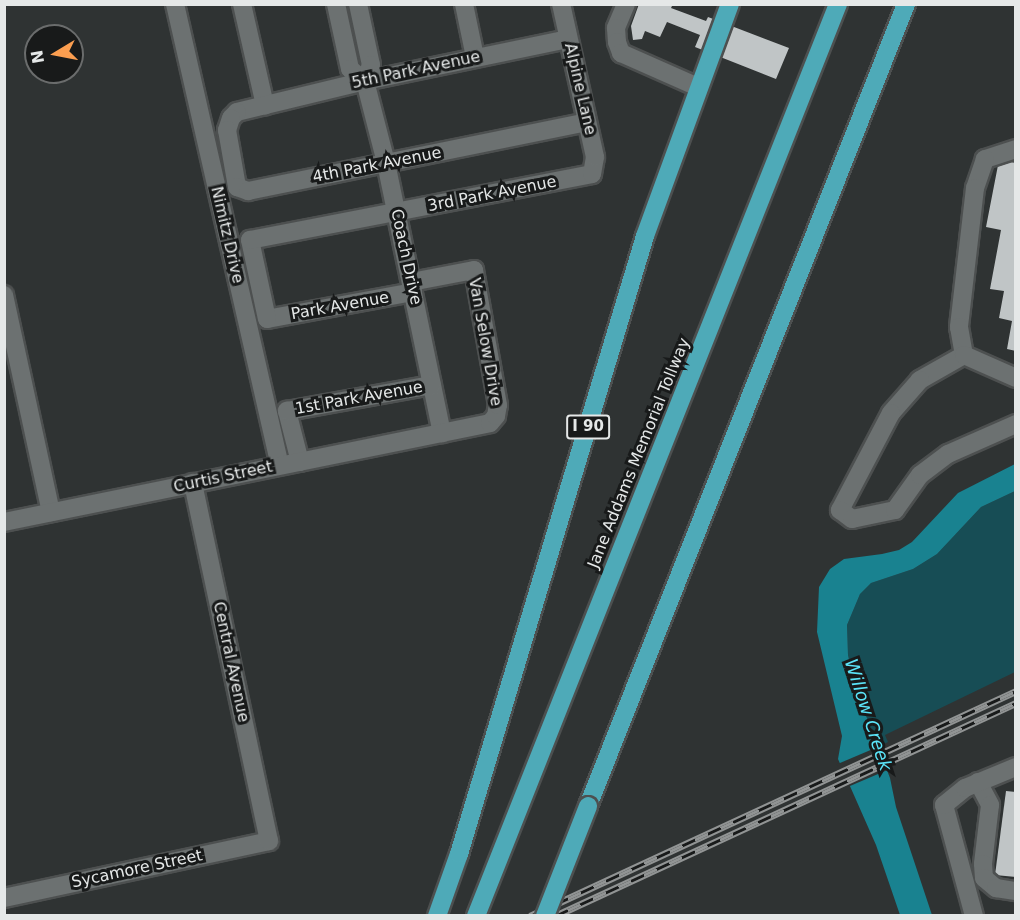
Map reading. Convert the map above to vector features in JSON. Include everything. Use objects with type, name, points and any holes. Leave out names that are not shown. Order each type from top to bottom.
[{"type":"highway","name":"I 90","points":[[437,915],[459,854],[645,236],[730,4]]},
{"type":"highway","name":"Jane Addams Memorial Tollway","points":[[476,915],[838,4]]},
{"type":"highway","points":[[545,915],[906,4]]},
{"type":"street","name":"Nimitz Drive","points":[[175,4],[280,465]]},
{"type":"street","points":[[242,4],[265,105]]},
{"type":"street","name":"Coach Drive","points":[[336,4],[350,69],[366,81]]},
{"type":"street","name":"Coach Drive","points":[[358,4],[371,65],[366,81],[386,163],[441,433]]},
{"type":"street","points":[[464,4],[475,57]]},
{"type":"street","name":"Alpine Lane","points":[[561,4],[586,122],[596,157],[592,174]]},
{"type":"street","points":[[626,4],[616,28],[616,42],[621,53],[698,87]]},
{"type":"street","name":"5th Park Avenue","points":[[231,118],[237,112],[366,81],[568,39]]},
{"type":"street","name":"4th Park Avenue","points":[[231,118],[227,130],[237,187],[242,191],[586,122]]},
{"type":"street","points":[[964,355],[959,327],[975,188],[986,159],[1016,149]]},
{"type":"street","name":"3rd Park Avenue","points":[[267,319],[250,240],[592,174]]},
{"type":"street","name":"Van Selow Drive","points":[[412,287],[474,270],[497,412],[490,423],[441,433]]},
{"type":"street","name":"Park Avenue","points":[[267,319],[412,287]]},
{"type":"street","points":[[4,295],[51,512]]},
{"type":"street","points":[[964,355],[1016,378]]},
{"type":"street","points":[[964,355],[920,380],[891,413],[840,510],[852,519],[895,510],[920,475],[948,454],[1016,424]]},
{"type":"street","name":"1st Park Avenue","points":[[300,462],[287,411],[432,385]]},
{"type":"street","name":"Curtis Street","points":[[4,522],[441,433]]},
{"type":"street","name":"Central Avenue","points":[[193,483],[269,841]]},
{"type":"street","points":[[974,915],[944,804],[965,788],[1016,767]]},
{"type":"street","points":[[978,783],[990,805],[982,864],[984,878],[996,888],[1016,891]]},
{"type":"street","name":"Sycamore Street","points":[[4,898],[269,841]]},
{"type":"street","points":[[4,903],[8,915]]},
{"type":"shaded area","points":[[1015,464],[1015,491],[981,507],[937,554],[913,569],[871,583],[860,594],[847,625],[848,655],[855,687],[890,778],[896,807],[932,915],[900,915],[876,845],[838,759],[842,736],[817,632],[819,587],[830,569],[844,559],[899,550],[912,542],[958,493]]},
{"type":"shaded area","points":[[1015,491],[1015,672],[885,735],[888,742],[878,747],[855,687],[848,655],[847,625],[860,594],[871,583],[913,569],[937,554],[981,507]]},
{"type":"pier","points":[[880,746],[890,769],[847,787],[837,764]]},
{"type":"building","points":[[639,4],[673,4],[671,8],[706,21],[708,17],[789,48],[776,79],[695,47],[700,35],[667,22],[660,37],[645,31],[642,39],[633,40],[631,26]]},
{"type":"building","points":[[999,160],[1016,163],[1016,351],[1007,349],[1012,321],[999,318],[1004,291],[990,289],[1001,230],[986,227]]},
{"type":"building","points":[[1006,791],[1016,792],[1016,877],[995,875]]},
{"type":"railway","points":[[530,916],[1016,691]]},
{"type":"railway","points":[[555,916],[1016,703]]},
{"type":"water label","name":"Willow Creek","points":[[868,715]]}]
